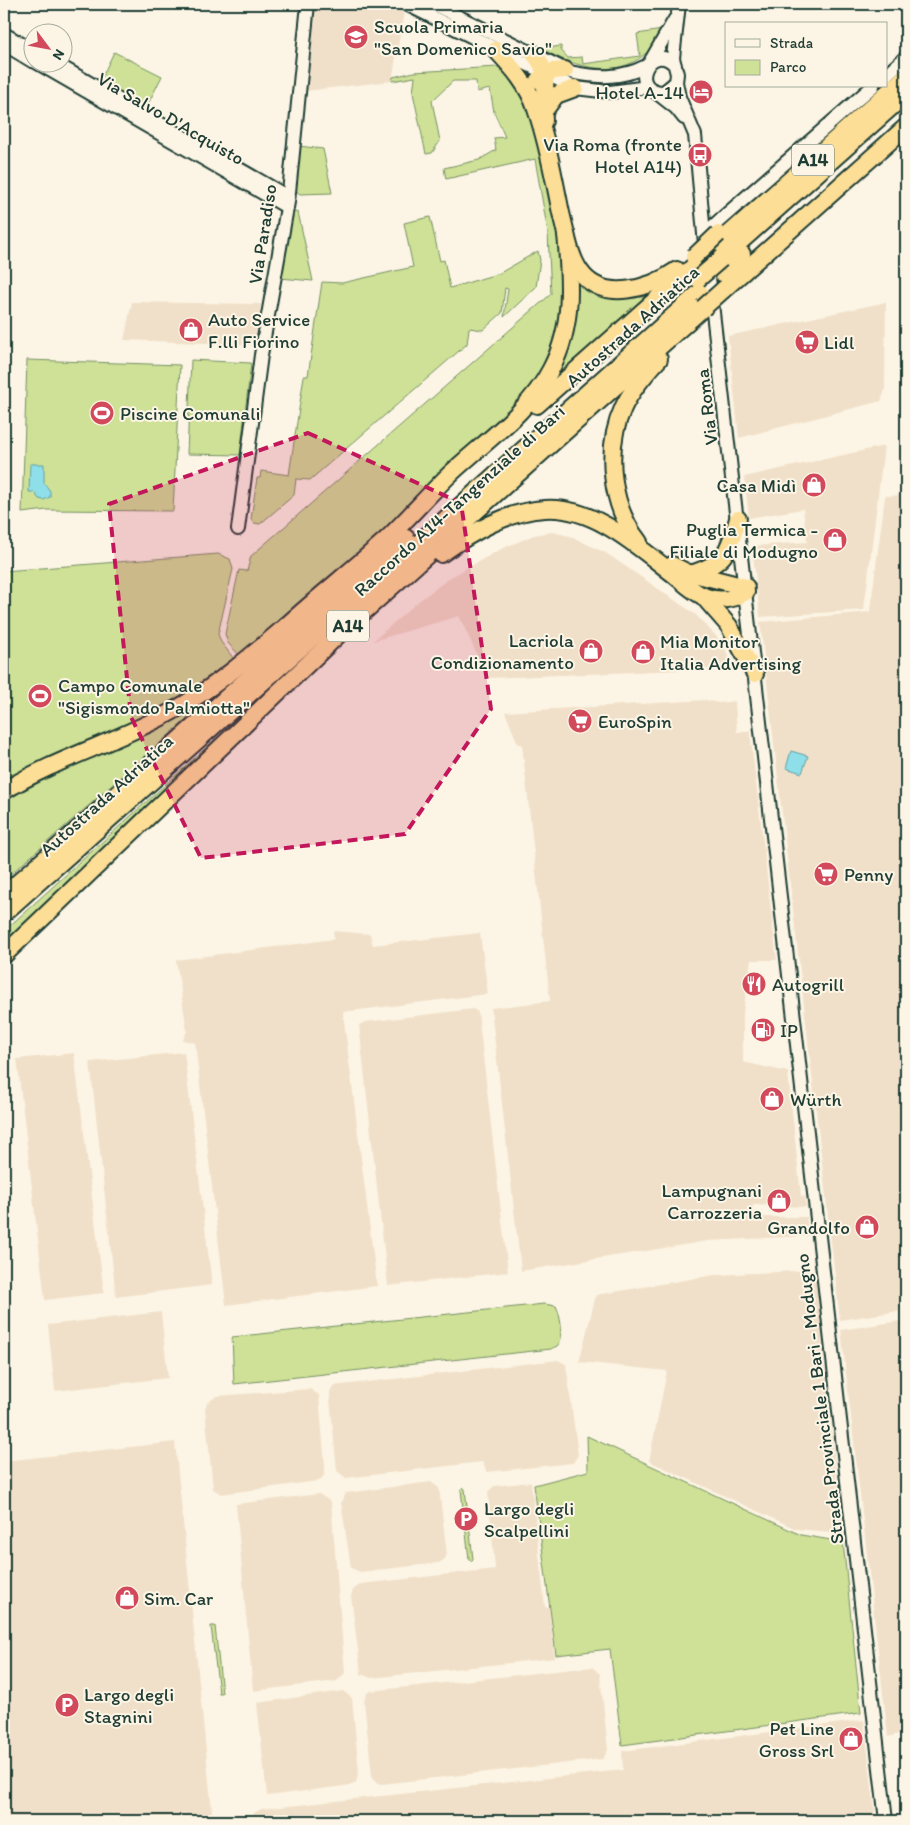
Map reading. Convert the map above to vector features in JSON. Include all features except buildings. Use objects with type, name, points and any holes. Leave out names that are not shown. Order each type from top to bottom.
[{"type":"highway","points":[[496,50],[521,80],[532,98],[545,141],[566,233],[581,272],[591,282],[605,288],[620,290],[648,286],[675,272],[696,273]]},
{"type":"highway","points":[[534,54],[541,61],[546,74],[543,115],[545,141]]},
{"type":"highway","points":[[532,98],[536,82],[553,71],[565,70]]},
{"type":"highway","name":"Raccordo A14-Tangenziale di Bari","points":[[388,538],[696,273],[717,249],[906,76]]},
{"type":"highway","points":[[543,115],[546,107],[556,95],[575,88]]},
{"type":"highway","name":"Autostrada Adriatica","points":[[4,914],[696,273],[717,249],[906,94]]},
{"type":"highway","name":"Autostrada Adriatica","points":[[717,249],[906,108]]},
{"type":"highway","name":"Raccordo A14-Tangenziale di Bari","points":[[4,955],[339,634],[724,294],[826,198],[906,127]]},
{"type":"highway","points":[[4,791],[39,771],[140,728],[191,700],[266,642],[388,538],[447,477],[525,406],[544,383],[560,349],[568,318],[570,283],[566,233]]},
{"type":"highway","name":"Autostrada Adriatica","points":[[4,895],[696,273]]},
{"type":"highway","points":[[703,312],[660,358],[630,395],[623,409],[615,434],[612,464],[614,487],[625,522],[632,534],[653,554],[694,573],[746,589]]},
{"type":"highway","points":[[339,634],[365,618],[411,577],[455,544],[502,520],[531,510],[558,509],[601,523],[619,532],[702,596],[729,626],[755,674]]},
{"type":"highway","points":[[694,573],[715,565],[727,552],[738,519]]},
{"type":"highway","points":[[702,596],[728,600],[746,589]]},
{"type":"street","name":"Via Paradiso","points":[[238,529],[261,354],[288,202],[308,4]]},
{"type":"street","points":[[406,4],[575,88],[610,92],[650,88],[664,92],[676,82]]},
{"type":"street","points":[[433,4],[565,70],[592,77],[632,74],[660,58],[671,61],[675,65]]},
{"type":"street","points":[[679,7],[648,64],[644,77],[650,88],[676,108],[695,135]]},
{"type":"street","points":[[679,7],[673,58],[678,74],[676,82],[679,97],[695,135]]},
{"type":"street","points":[[4,34],[22,44]]},
{"type":"street","name":"Via Salvo D'Acquisto","points":[[4,44],[22,55]]},
{"type":"street","points":[[888,73],[906,57]]},
{"type":"street","name":"Via Salvo D'Acquisto","points":[[52,72],[288,202]]},
{"type":"street","name":"Via Salvo D'Acquisto","points":[[71,72],[288,202]]},
{"type":"street","points":[[717,249],[872,88]]},
{"type":"street","name":"Via Roma","points":[[695,135],[717,249],[738,519],[755,674]]},
{"type":"street","name":"Strada Provinciale 1 Bari - Modugno","points":[[755,674],[886,1821]]},
{"type":"highlighted area","points":[[308,433],[461,503],[491,709],[405,834],[201,858],[131,717],[109,504]]},
{"type":"shaded area","name":"Scuola Primaria \"San Domenico Savio\"","points":[[315,4],[388,4],[404,12],[392,81],[305,91]]},
{"type":"shaded area","name":"Auto Service F.lli Fiorino","points":[[132,302],[261,304],[254,345],[124,340]]},
{"type":"shaded area","points":[[886,302],[885,390],[881,401],[739,438],[728,336]]},
{"type":"shaded area","points":[[884,446],[864,610],[760,617],[752,546],[807,542],[803,509],[749,518],[744,477]]},
{"type":"shaded area","points":[[906,495],[906,1310],[840,1320],[760,622],[870,612],[885,496]]},
{"type":"shaded area","points":[[552,532],[570,536],[606,553],[695,614],[725,648],[732,668],[488,678],[459,616],[373,641],[420,600],[451,577],[499,550],[534,535]]},
{"type":"shaded area","points":[[706,700],[718,703],[735,701],[737,732],[750,731],[777,960],[751,960],[743,1013],[743,1062],[788,1072],[801,1196],[805,1197],[806,1207],[753,1205],[753,1217],[807,1217],[808,1236],[708,1241],[521,1271],[491,1008],[550,1001],[522,744],[518,744],[505,712]]},
{"type":"shaded area","points":[[333,931],[370,934],[373,945],[480,933],[488,994],[343,1012],[377,1286],[226,1305],[195,1043],[183,1040],[187,1031],[176,960],[334,939]]},
{"type":"shaded area","points":[[473,1009],[478,1012],[508,1272],[388,1286],[359,1025],[365,1022]]},
{"type":"shaded area","points":[[184,1052],[212,1285],[116,1297],[90,1062]]},
{"type":"shaded area","points":[[74,1053],[104,1293],[45,1300],[17,1059]]},
{"type":"shaded area","points":[[815,1270],[843,1533],[796,1529],[649,1461],[667,1371],[579,1362],[596,1295],[714,1275]]},
{"type":"shaded area","points":[[161,1312],[168,1378],[55,1391],[48,1325]]},
{"type":"shaded area","points":[[906,1320],[906,1732],[888,1737],[841,1330]]},
{"type":"shaded area","points":[[558,1360],[566,1364],[578,1455],[573,1463],[487,1472],[482,1462],[346,1478],[337,1471],[330,1399],[330,1391],[333,1386]]},
{"type":"shaded area","points":[[310,1389],[319,1395],[325,1466],[325,1474],[321,1479],[318,1481],[221,1494],[213,1489],[205,1409],[207,1403],[217,1396]]},
{"type":"shaded area","points":[[175,1442],[213,1821],[4,1821],[4,1461]]},
{"type":"shaded area","points":[[431,1482],[439,1488],[447,1554],[445,1559],[439,1563],[360,1572],[351,1568],[341,1502],[346,1493]]},
{"type":"shaded area","points":[[531,1482],[545,1607],[549,1607],[555,1658],[371,1678],[361,1674],[351,1596],[353,1590],[361,1584],[495,1569],[488,1492],[494,1486]]},
{"type":"shaded area","points":[[319,1494],[331,1502],[345,1673],[337,1681],[253,1691],[236,1504]]},
{"type":"shaded area","points":[[592,1667],[600,1674],[608,1750],[603,1759],[382,1784],[377,1783],[372,1776],[364,1701],[367,1693],[370,1691]]},
{"type":"shaded area","points":[[343,1691],[352,1698],[359,1772],[356,1782],[352,1785],[267,1796],[257,1703]]},
{"type":"shaded area","points":[[864,1720],[876,1821],[252,1821],[254,1813],[261,1809],[623,1770],[622,1751]]},
{"type":"green space","points":[[662,30],[651,47],[639,59],[624,66],[592,67],[558,57],[541,49],[561,46],[561,50],[568,58],[582,57],[583,64],[640,56],[637,34]]},
{"type":"green space","points":[[114,52],[162,76],[146,108],[127,99],[101,79]]},
{"type":"green space","points":[[497,67],[508,69],[529,99],[561,233],[566,297],[555,354],[511,416],[346,563],[239,655],[228,643],[225,634],[239,570],[247,571],[251,556],[551,294],[548,233],[535,159],[446,179],[444,168],[479,160],[496,150],[494,138],[505,137],[494,112],[490,89],[477,92],[476,81],[453,81],[432,101],[440,141],[432,153],[426,154],[413,93],[415,77],[392,81],[393,77],[414,72]]},
{"type":"green space","points":[[299,146],[323,149],[332,193],[300,194],[295,190]]},
{"type":"green space","points":[[298,212],[313,281],[280,278],[291,213]]},
{"type":"green space","points":[[430,217],[440,261],[444,260],[450,288],[500,273],[538,251],[540,260],[536,287],[504,317],[508,289],[505,288],[502,313],[483,330],[469,328],[467,344],[310,480],[296,479],[294,495],[260,524],[254,523],[251,519],[257,478],[260,478],[261,471],[289,475],[304,376],[308,376],[322,282],[342,283],[413,267],[404,223]]},
{"type":"green space","points":[[577,280],[650,292],[557,377],[554,375]]},
{"type":"green space","name":"Piscine Comunali","points":[[27,360],[180,365],[173,511],[47,510],[22,513]]},
{"type":"green space","points":[[191,360],[251,363],[240,455],[187,454]]},
{"type":"green space","points":[[218,554],[230,559],[233,569],[218,634],[221,642],[234,659],[167,708],[4,786],[4,571]]},
{"type":"green space","points":[[295,667],[4,947],[4,931]]},
{"type":"green space","points":[[243,670],[4,880],[4,802],[51,775],[164,726],[191,709]]},
{"type":"green space","points":[[544,1304],[556,1306],[560,1320],[560,1342],[551,1349],[234,1384],[232,1337]]},
{"type":"green space","points":[[587,1436],[801,1535],[843,1542],[861,1713],[622,1745],[610,1649],[556,1655],[534,1485],[588,1471]]},
{"type":"green space","points":[[463,1487],[465,1489],[473,1559],[471,1561],[469,1559],[461,1490]]},
{"type":"green space","points":[[211,1626],[215,1626],[222,1693],[219,1693]]},
{"type":"water","points":[[30,464],[44,464],[44,483],[50,491],[50,497],[44,500],[39,499],[34,492],[29,492]]},
{"type":"water","points":[[791,751],[808,756],[802,773],[786,768]]},
{"type":"place","name":"Scuola Primaria \"San Domenico Savio\"","points":[[356,37]]},
{"type":"place","name":"Hotel A-14","points":[[701,92]]},
{"type":"place","name":"Via Roma (fronte Hotel A14)","points":[[700,155]]},
{"type":"place","name":"Auto Service F.lli Fiorino","points":[[191,330]]},
{"type":"place","name":"Lidl","points":[[807,342]]},
{"type":"place","name":"Piscine Comunali","points":[[102,413]]},
{"type":"place","name":"Casa Midì","points":[[814,485]]},
{"type":"place","name":"Puglia Termica - Filiale di Modugno","points":[[835,540]]},
{"type":"place","name":"Lacriola Condizionamento","points":[[591,651]]},
{"type":"place","name":"Mia Monitor Italia Advertising","points":[[643,652]]},
{"type":"place","name":"Campo Comunale \"Sigismondo Palmiotta\"","points":[[40,696]]},
{"type":"place","name":"EuroSpin","points":[[580,721]]},
{"type":"place","name":"Penny","points":[[826,874]]},
{"type":"place","name":"Autogrill","points":[[754,984]]},
{"type":"place","name":"IP","points":[[763,1030]]},
{"type":"place","name":"Würth","points":[[772,1099]]},
{"type":"place","name":"Lampugnani Carrozzeria","points":[[779,1201]]},
{"type":"place","name":"Grandolfo","points":[[867,1227]]},
{"type":"place","name":"Largo degli Scalpellini","points":[[466,1519]]},
{"type":"place","name":"Sim. Car","points":[[127,1598]]},
{"type":"place","name":"Largo degli Stagnini","points":[[67,1705]]},
{"type":"place","name":"Pet Line Gross Srl","points":[[851,1739]]}]
